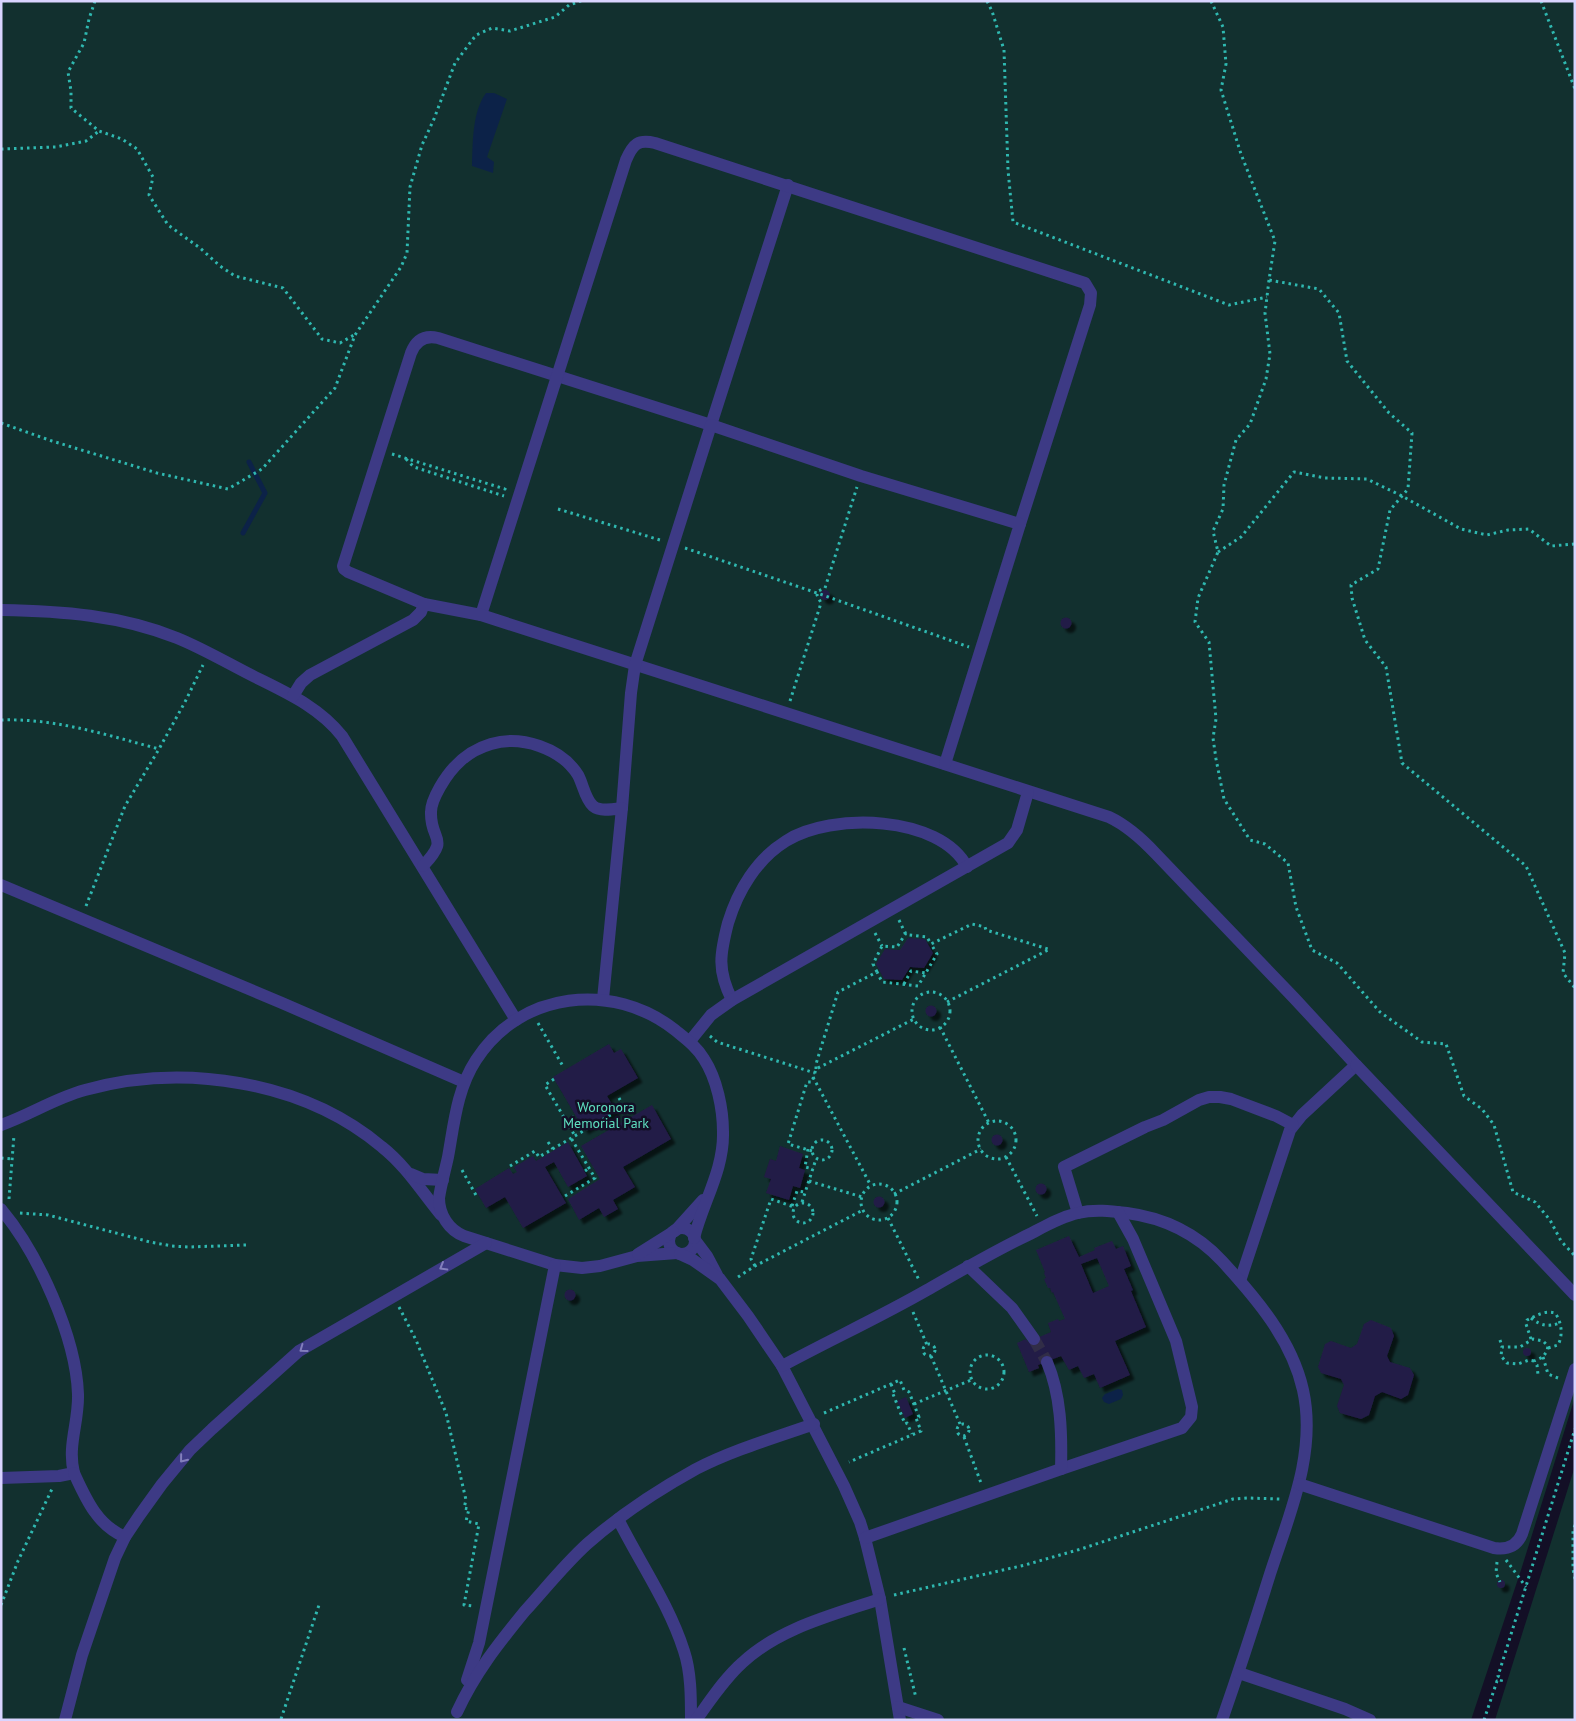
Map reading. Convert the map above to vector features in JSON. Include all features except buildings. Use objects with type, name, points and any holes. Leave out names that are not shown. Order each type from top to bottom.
[{"type":"lane","points":[[481,616],[626,160],[630,150],[636,144],[644,141],[655,143],[1074,278],[1082,281],[1092,296],[979,650],[945,764]]},
{"type":"lane","points":[[603,999],[635,665],[672,544],[788,186]]},
{"type":"lane","points":[[1020,524],[861,476],[711,425],[438,338],[423,338],[413,348],[343,563],[344,569],[348,572],[424,604],[481,616],[1109,817],[1134,832],[1289,992],[1575,1295]]},
{"type":"lane","points":[[293,696],[306,677],[413,620],[421,612],[424,604]]},
{"type":"lane","points":[[1,610],[60,612],[116,620],[166,634],[293,696],[320,713],[342,736],[516,1020]]},
{"type":"lane","points":[[423,866],[435,853],[438,846],[431,811],[439,788],[453,767],[462,758],[492,744],[504,741],[515,742],[534,744],[550,750],[566,761],[576,772],[584,786],[589,801],[594,806],[607,809],[622,808]]},
{"type":"lane","points":[[690,1041],[711,1015],[732,1000],[1002,847],[1012,839],[1017,830],[1028,792]]},
{"type":"lane","points":[[732,1000],[723,980],[721,962],[733,909],[747,880],[758,866],[779,846],[792,837],[848,823],[871,822],[892,825],[917,831],[939,840],[956,851],[967,867]]},
{"type":"lane","points":[[1,885],[464,1082]]},
{"type":"lane","points":[[1,1125],[65,1096],[82,1090],[111,1084],[159,1079],[220,1080],[276,1092],[326,1111],[383,1147],[409,1172],[446,1220],[456,1232],[555,1265],[582,1268],[632,1257],[690,1252],[694,1248],[701,1214],[717,1173],[722,1153],[723,1133],[722,1115],[716,1088],[700,1053],[690,1041],[666,1023],[647,1012],[631,1005],[603,999],[561,1001],[516,1020],[495,1036],[482,1051],[464,1082],[459,1098],[439,1204],[446,1220]]},
{"type":"lane","points":[[1240,1281],[1284,1143],[1293,1125],[1356,1065]]},
{"type":"lane","points":[[1078,1213],[1064,1167],[1163,1120],[1200,1100],[1215,1096],[1231,1099],[1276,1116],[1293,1125]]},
{"type":"lane","points":[[409,1172],[424,1179],[443,1180]]},
{"type":"lane","points":[[711,1190],[674,1232],[670,1242],[673,1250],[693,1260],[720,1279]]},
{"type":"lane","points":[[782,1366],[1051,1222],[1078,1213],[1099,1210],[1154,1218],[1183,1229],[1213,1251],[1268,1316],[1291,1354],[1301,1380],[1306,1403],[1307,1437],[1299,1484],[1222,1720]]},
{"type":"lane","points":[[865,1538],[1182,1428],[1188,1422],[1192,1412],[1190,1393],[1176,1341],[1133,1239],[1118,1212]]},
{"type":"lane","points":[[4,1213],[30,1252],[48,1287],[64,1328],[76,1371],[78,1406],[71,1447],[74,1474],[96,1514],[108,1527],[125,1537]]},
{"type":"lane","points":[[632,1257],[674,1232],[683,1229],[688,1230],[707,1256],[720,1279],[782,1366],[814,1424],[860,1522],[880,1599],[899,1713],[938,1720]]},
{"type":"lane","points":[[65,1720],[90,1631],[110,1572],[125,1537],[162,1484],[190,1450],[299,1351],[486,1243]]},
{"type":"lane","points":[[456,1716],[479,1643],[555,1265]]},
{"type":"lane","points":[[968,1266],[1012,1308],[1034,1339]]},
{"type":"lane","points":[[1047,1362],[1060,1414],[1061,1469]]},
{"type":"lane","points":[[1299,1484],[1499,1549],[1512,1546],[1520,1538],[1575,1369]]},
{"type":"lane","points":[[456,1716],[475,1676],[496,1646],[543,1591],[586,1545],[642,1501],[698,1468],[735,1452],[814,1424]]},
{"type":"lane","points":[[1,1478],[74,1474]]},
{"type":"lane","points":[[618,1519],[657,1590],[681,1642],[689,1676],[690,1720]]},
{"type":"lane","points":[[696,1720],[731,1674],[756,1651],[796,1630],[880,1599]]},
{"type":"lane","points":[[1238,1673],[1370,1720]]},
{"type":"path","points":[[94,1],[84,43],[68,72],[71,108],[99,132],[122,140],[137,149],[153,177],[149,195],[168,224],[220,266],[235,276],[283,288],[322,339],[340,343],[355,335]]},
{"type":"path","points":[[1,423],[52,441],[157,473],[228,489],[262,469],[336,388],[355,335],[401,267],[407,253],[410,186],[422,146],[455,64],[476,34],[492,28],[510,31],[556,16],[569,5],[581,1]]},
{"type":"path","points":[[987,1],[1004,50],[1008,170],[1013,222],[1228,305],[1267,297]]},
{"type":"path","points":[[1211,1],[1223,27],[1226,64],[1221,90],[1241,154],[1275,241],[1264,314],[1270,354],[1266,379],[1250,424],[1236,440],[1231,458],[1224,485],[1223,509],[1213,531],[1218,552]]},
{"type":"path","points":[[1541,1],[1575,89]]},
{"type":"path","points":[[1,149],[56,146],[86,141],[99,132]]},
{"type":"path","points":[[1269,280],[1319,289],[1339,313],[1347,361],[1389,413],[1412,433],[1408,489],[1390,510],[1378,569],[1350,585],[1364,640],[1386,667],[1402,763],[1526,866],[1565,953],[1563,974],[1575,988]]},
{"type":"path","points":[[380,450],[505,489],[508,480]]},
{"type":"path","points":[[405,458],[414,467],[517,500]]},
{"type":"path","points":[[1575,544],[1551,546],[1529,529],[1508,530],[1487,535],[1461,529],[1402,496],[1366,479],[1324,478],[1294,472],[1241,537],[1218,552],[1198,598],[1195,622],[1209,642],[1216,719],[1213,738],[1224,800],[1250,840],[1265,844],[1288,863],[1296,907],[1312,950],[1337,963],[1380,1012],[1422,1042],[1446,1044],[1464,1096],[1482,1109],[1494,1125],[1513,1192],[1535,1202],[1550,1220],[1561,1241],[1575,1256]]},
{"type":"path","points":[[818,593],[818,591],[825,588],[861,476]]},
{"type":"path","points":[[558,509],[672,544],[979,650]]},
{"type":"path","points":[[786,713],[821,603],[818,593]]},
{"type":"path","points":[[81,918],[125,806],[185,702],[208,653]]},
{"type":"path","points":[[1,720],[25,719],[76,727],[159,749]]},
{"type":"path","points":[[930,944],[972,924],[1048,949],[948,1002]]},
{"type":"path","points":[[906,933],[926,937],[937,954],[918,986],[882,982],[873,964],[882,946],[897,946],[906,933]]},
{"type":"path","points":[[813,1169],[805,1167],[810,1150],[813,1145],[820,1140],[826,1140],[831,1144],[832,1150],[828,1158],[822,1160],[816,1159],[810,1150],[788,1144],[807,1082],[812,1082],[838,992],[877,972]]},
{"type":"path","points":[[904,985],[911,972],[926,973]]},
{"type":"path","points":[[918,986],[922,994]]},
{"type":"path","points":[[927,992],[939,994],[948,1002],[949,1014],[947,1020],[940,1027],[932,1030],[926,1029],[920,1026],[914,1019],[913,1004],[916,998],[922,994],[927,992]]},
{"type":"path","points":[[533,1012],[544,1035],[564,1068]]},
{"type":"path","points":[[815,1073],[914,1019]]},
{"type":"path","points":[[940,1027],[989,1123]]},
{"type":"path","points":[[700,1028],[717,1042],[815,1073],[871,1186]]},
{"type":"path","points":[[554,1079],[545,1084],[595,1178],[565,1196]]},
{"type":"path","points":[[510,1166],[536,1151],[539,1156],[624,1107],[619,1098]]},
{"type":"path","points":[[566,1121],[575,1116]]},
{"type":"path","points":[[15,1119],[12,1159],[4,1213],[36,1213],[172,1246],[248,1246]]},
{"type":"path","points":[[1004,1122],[1013,1130],[1016,1142],[1011,1153],[1006,1157],[994,1158],[988,1156],[981,1149],[978,1141],[979,1135],[982,1129],[989,1123],[1004,1122]]},
{"type":"path","points":[[548,1142],[553,1148]]},
{"type":"path","points":[[894,1194],[981,1149]]},
{"type":"path","points":[[1006,1157],[1043,1227]]},
{"type":"path","points":[[1,1158],[12,1159]]},
{"type":"path","points":[[802,1202],[816,1159]]},
{"type":"path","points":[[585,1171],[589,1168]]},
{"type":"path","points":[[462,1170],[476,1197]]},
{"type":"path","points":[[809,1181],[862,1197]]},
{"type":"path","points":[[882,1185],[889,1188],[894,1194],[896,1205],[888,1218],[874,1220],[867,1216],[861,1206],[865,1190],[871,1186],[882,1185]]},
{"type":"path","points":[[793,1207],[802,1202],[808,1204],[812,1209],[813,1215],[807,1222],[800,1223],[795,1220],[792,1214],[793,1207],[797,1191],[805,1192]]},
{"type":"path","points":[[755,1266],[751,1259],[771,1199],[793,1207]]},
{"type":"path","points":[[738,1277],[755,1266],[863,1210]]},
{"type":"path","points":[[888,1218],[925,1291]]},
{"type":"path","points":[[393,1296],[416,1340],[446,1413],[466,1500],[464,1508],[469,1509],[466,1521],[479,1524],[464,1605],[475,1606],[487,1603]]},
{"type":"path","points":[[908,1300],[927,1345]]},
{"type":"path","points":[[1532,1339],[1526,1324],[1527,1320],[1536,1315],[1550,1312],[1556,1315],[1561,1328],[1559,1344],[1548,1348]]},
{"type":"path","points":[[1531,1318],[1546,1326],[1560,1322]]},
{"type":"path","points":[[1502,1347],[1520,1348],[1532,1339],[1543,1341],[1548,1348]]},
{"type":"path","points":[[1500,1340],[1502,1347],[1501,1356],[1507,1363],[1520,1364],[1543,1357],[1548,1352],[1548,1348]]},
{"type":"path","points":[[927,1345],[932,1345],[935,1349],[934,1354],[931,1356]]},
{"type":"path","points":[[927,1345],[923,1349],[924,1353],[931,1356],[960,1424],[957,1433],[960,1436],[964,1436]]},
{"type":"path","points":[[990,1355],[995,1357],[1004,1367],[1004,1377],[996,1388],[982,1389],[974,1384],[972,1380],[970,1375],[971,1366],[981,1356],[990,1355]]},
{"type":"path","points":[[1543,1357],[1549,1375],[1570,1382]]},
{"type":"path","points":[[1534,1360],[1538,1365],[1538,1375]]},
{"type":"path","points":[[824,1413],[900,1380],[904,1390],[909,1392],[919,1416],[916,1418],[921,1431],[849,1462]]},
{"type":"path","points":[[914,1404],[972,1380]]},
{"type":"path","points":[[891,1384],[905,1424],[907,1423],[912,1434]]},
{"type":"path","points":[[960,1424],[966,1424],[969,1429],[968,1434],[964,1436]]},
{"type":"path","points":[[1484,1720],[1497,1681],[1501,1682],[1502,1678],[1498,1676],[1575,1429]]},
{"type":"path","points":[[964,1436],[986,1496]]},
{"type":"path","points":[[1,1605],[40,1512],[49,1500],[54,1476]]},
{"type":"path","points":[[880,1599],[1016,1567],[1081,1549],[1233,1499],[1294,1499]]},
{"type":"path","points":[[1575,1525],[1573,1531],[1573,1568],[1575,1579]]},
{"type":"path","points":[[1499,1549],[1496,1573],[1500,1582]]},
{"type":"path","points":[[1499,1549],[1526,1588]]},
{"type":"path","points":[[281,1719],[319,1605]]},
{"type":"green space","name":"Woronora Memorial Park","points":[[1,1],[1575,1],[1575,1397],[1521,1570],[1471,1720],[1,1720]]},
{"type":"green space","points":[[1575,1466],[1575,1720],[1495,1720]]},
{"type":"water","points":[[486,93],[494,93],[507,99],[487,157],[494,162],[493,173],[472,166],[476,118],[481,101]]},
{"type":"water","points":[[1118,1389],[1122,1390],[1123,1395],[1121,1399],[1109,1404],[1104,1402],[1102,1398],[1105,1394]]},
{"type":"waterway","points":[[243,533],[265,493],[249,462]]},
{"type":"tunnel","points":[[1034,1339],[1047,1362]]}]
